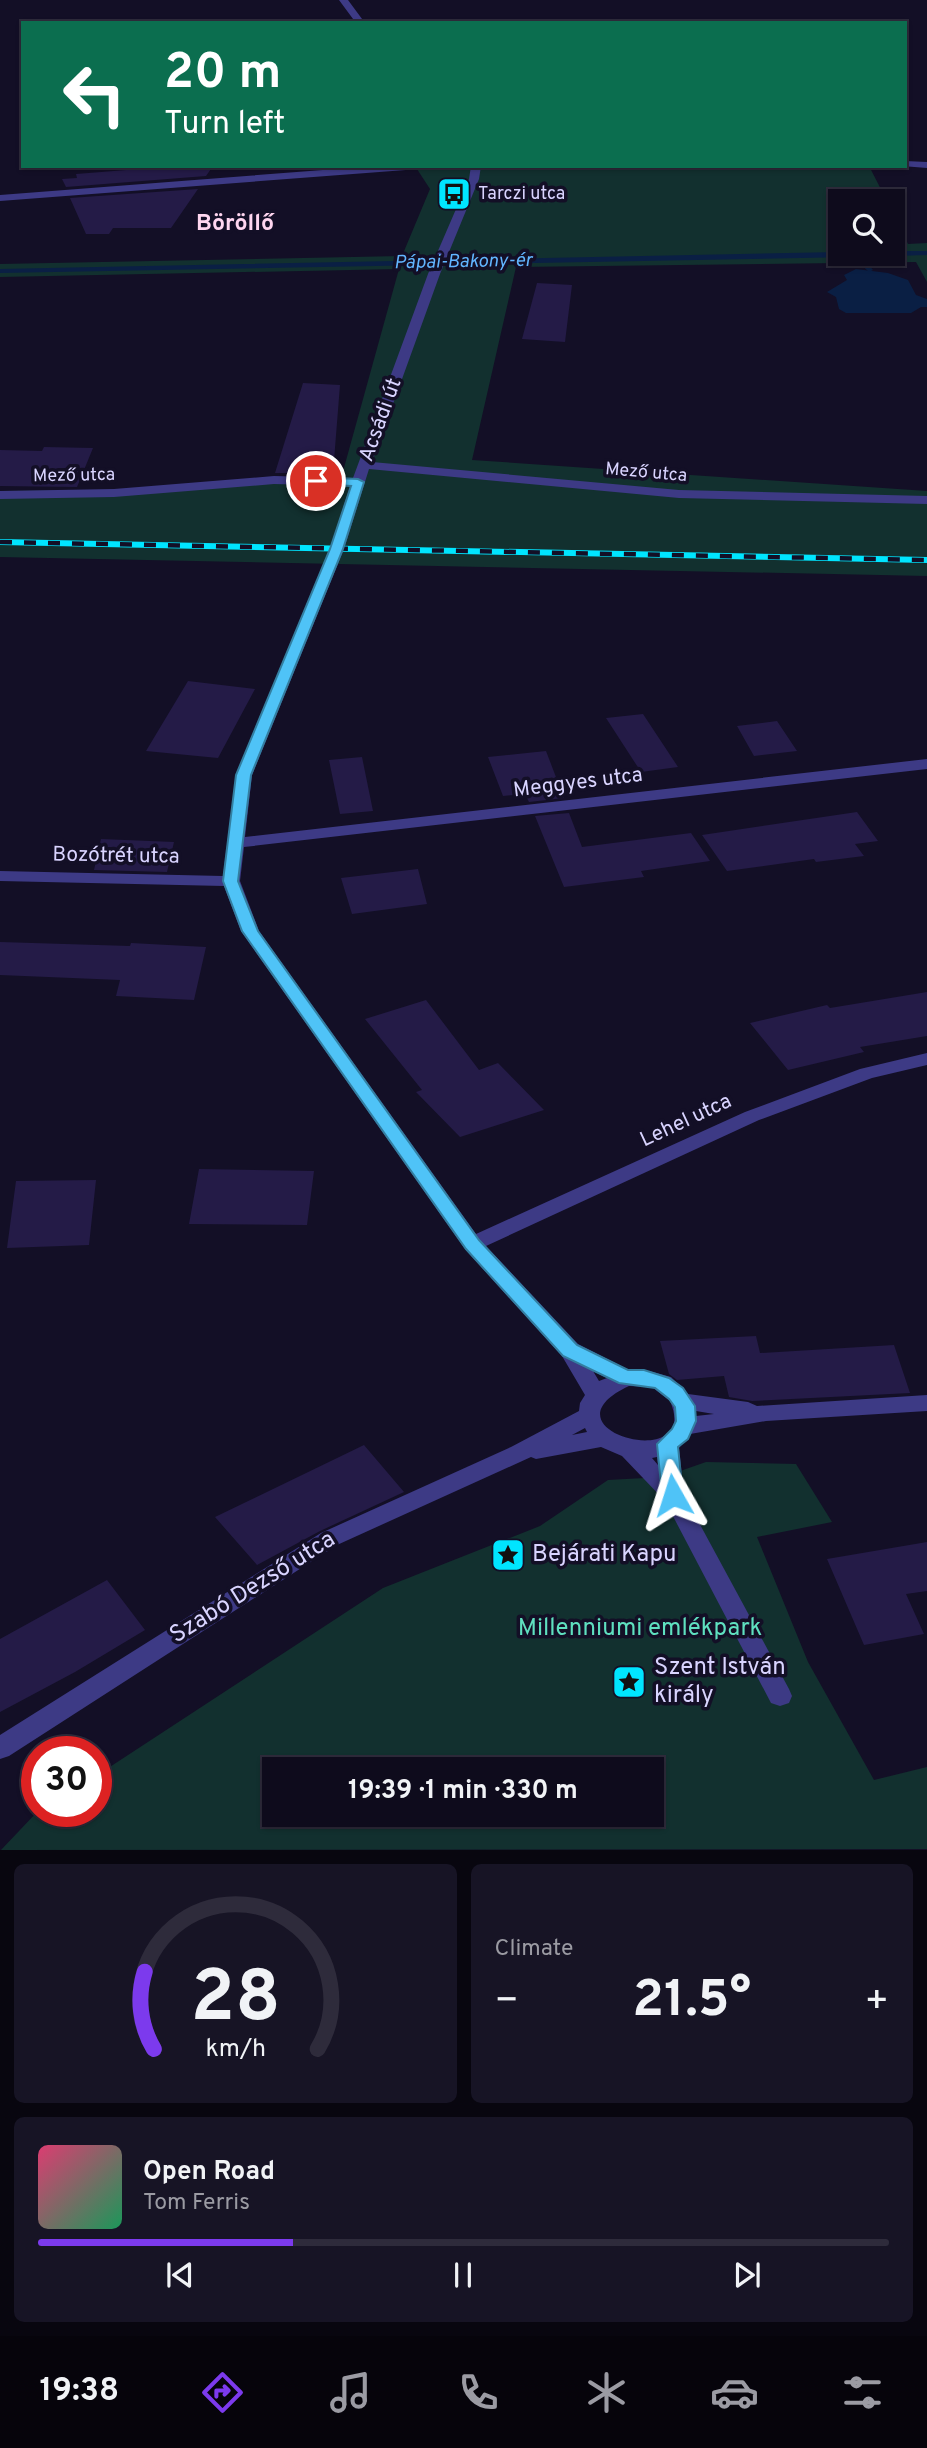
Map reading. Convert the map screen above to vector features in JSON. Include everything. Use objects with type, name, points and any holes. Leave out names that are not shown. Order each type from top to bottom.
[{"type":"street","points":[[342,0],[360,21]]},
{"type":"street","points":[[907,164],[927,164]]},
{"type":"street","points":[[0,198],[393,168]]},
{"type":"street","name":"Acsádi út","points":[[476,168],[461,214],[434,274],[358,482],[337,549],[244,775],[230,881],[250,931],[472,1244],[570,1350],[595,1393]]},
{"type":"street","name":"Mező utca","points":[[364,466],[679,494],[927,500]]},
{"type":"street","name":"Mező utca","points":[[0,495],[114,493],[274,480],[358,482]]},
{"type":"street","name":"Meggyes utca","points":[[234,844],[927,764]]},
{"type":"street","name":"Bozótrét utca","points":[[0,876],[230,881]]},
{"type":"street","name":"Lehel utca","points":[[472,1244],[558,1208],[747,1117],[819,1089],[888,1067],[927,1059]]},
{"type":"street","name":"Acsádi út","points":[[570,1350],[626,1378]]},
{"type":"street","points":[[626,1378],[644,1378],[662,1383],[681,1401],[685,1406],[686,1421],[680,1434],[667,1444],[650,1450],[630,1450],[603,1438],[589,1420],[589,1406],[595,1393],[608,1383],[626,1378]]},
{"type":"street","points":[[681,1401],[766,1412]]},
{"type":"street","points":[[683,1427],[766,1412],[927,1403]]},
{"type":"street","name":"Szabó Dezső utca","points":[[0,1748],[329,1539],[519,1453],[589,1416]]},
{"type":"street","name":"Szabó Dezső utca","points":[[519,1453],[603,1438]]},
{"type":"street","points":[[667,1444],[673,1495]]},
{"type":"street","points":[[630,1450],[673,1495],[780,1696]]},
{"type":"green space","points":[[416,168],[870,168],[881,189],[828,189],[828,263],[516,267],[472,460],[927,491],[927,576],[0,557],[0,491],[107,490],[342,475],[399,269],[0,277],[0,264],[402,256],[430,189]]},
{"type":"green space","points":[[905,238],[908,244],[927,243],[927,282],[916,262],[905,262]]},
{"type":"green space","name":"Millenniumi emlékpark","points":[[706,1462],[796,1464],[832,1522],[757,1537],[808,1662],[874,1780],[927,1767],[927,1849],[1,1850],[23,1827],[112,1827],[112,1766],[383,1588],[540,1526],[608,1480],[663,1477]]},
{"type":"water","points":[[856,269],[888,273],[908,280],[916,295],[927,299],[927,307],[921,307],[911,313],[846,313],[839,309],[836,297],[827,292],[847,280],[844,275]]},
{"type":"building","points":[[152,168],[212,168],[206,176],[66,187],[62,179],[77,178],[76,174]]},
{"type":"building","points":[[198,189],[171,228],[113,228],[109,234],[86,234],[70,198]]},
{"type":"building","points":[[537,283],[572,285],[565,342],[522,339]]},
{"type":"building","points":[[303,383],[340,385],[333,473],[275,473]]},
{"type":"building","points":[[44,447],[93,448],[77,487],[0,486],[0,450],[42,451]]},
{"type":"building","points":[[188,681],[255,689],[218,758],[146,751]]},
{"type":"building","points":[[643,714],[678,767],[641,772],[606,718]]},
{"type":"building","points":[[777,721],[797,751],[754,756],[737,726]]},
{"type":"building","points":[[546,751],[564,798],[529,802],[525,794],[503,796],[488,757]]},
{"type":"building","points":[[362,757],[373,811],[340,814],[329,760]]},
{"type":"building","points":[[857,812],[878,841],[855,844],[864,856],[816,862],[814,859],[727,871],[702,835]]},
{"type":"building","points":[[569,813],[582,847],[691,833],[710,861],[641,871],[644,877],[564,887],[535,816]]},
{"type":"building","points":[[101,839],[174,842],[167,872],[94,870]]},
{"type":"building","points":[[418,869],[427,904],[352,914],[341,878]]},
{"type":"building","points":[[0,942],[130,946],[131,943],[206,947],[194,1000],[116,996],[120,980],[0,975]]},
{"type":"building","points":[[927,992],[927,1036],[860,1047],[864,1052],[788,1070],[750,1023],[827,1005],[830,1008]]},
{"type":"building","points":[[426,1000],[479,1070],[498,1063],[544,1110],[460,1137],[416,1092],[422,1090],[365,1019]]},
{"type":"building","points":[[199,1169],[314,1171],[307,1225],[189,1224]]},
{"type":"building","points":[[96,1180],[89,1245],[7,1248],[16,1181]]},
{"type":"building","points":[[756,1336],[760,1353],[894,1345],[910,1393],[752,1401],[729,1397],[724,1376],[677,1380],[669,1374],[660,1341]]},
{"type":"building","points":[[364,1445],[404,1492],[320,1531],[257,1565],[215,1517]]},
{"type":"building","points":[[927,1542],[927,1591],[906,1594],[924,1634],[864,1645],[827,1559]]},
{"type":"building","points":[[107,1580],[145,1630],[75,1672],[0,1712],[0,1639]]},
{"type":"waterway","name":"Pápai-Bakony-ér","points":[[0,271],[927,253]]},
{"type":"waterway","points":[[866,266],[869,270]]},
{"type":"railway","points":[[0,542],[927,560]]},
{"type":"place","name":"Tarczi utca","points":[[454,194]]},
{"type":"place","name":"Bejárati Kapu","points":[[508,1555]]},
{"type":"place","name":"Szent István király","points":[[629,1682]]},
{"type":"district","name":"Böröllő","points":[[235,224]]},
{"type":"route","points":[[316,481],[358,482],[337,549],[244,775],[230,881],[250,931],[472,1244],[570,1350],[626,1378],[644,1378],[662,1383],[676,1393],[685,1406],[686,1421],[680,1434],[667,1444],[673,1495]]}]
